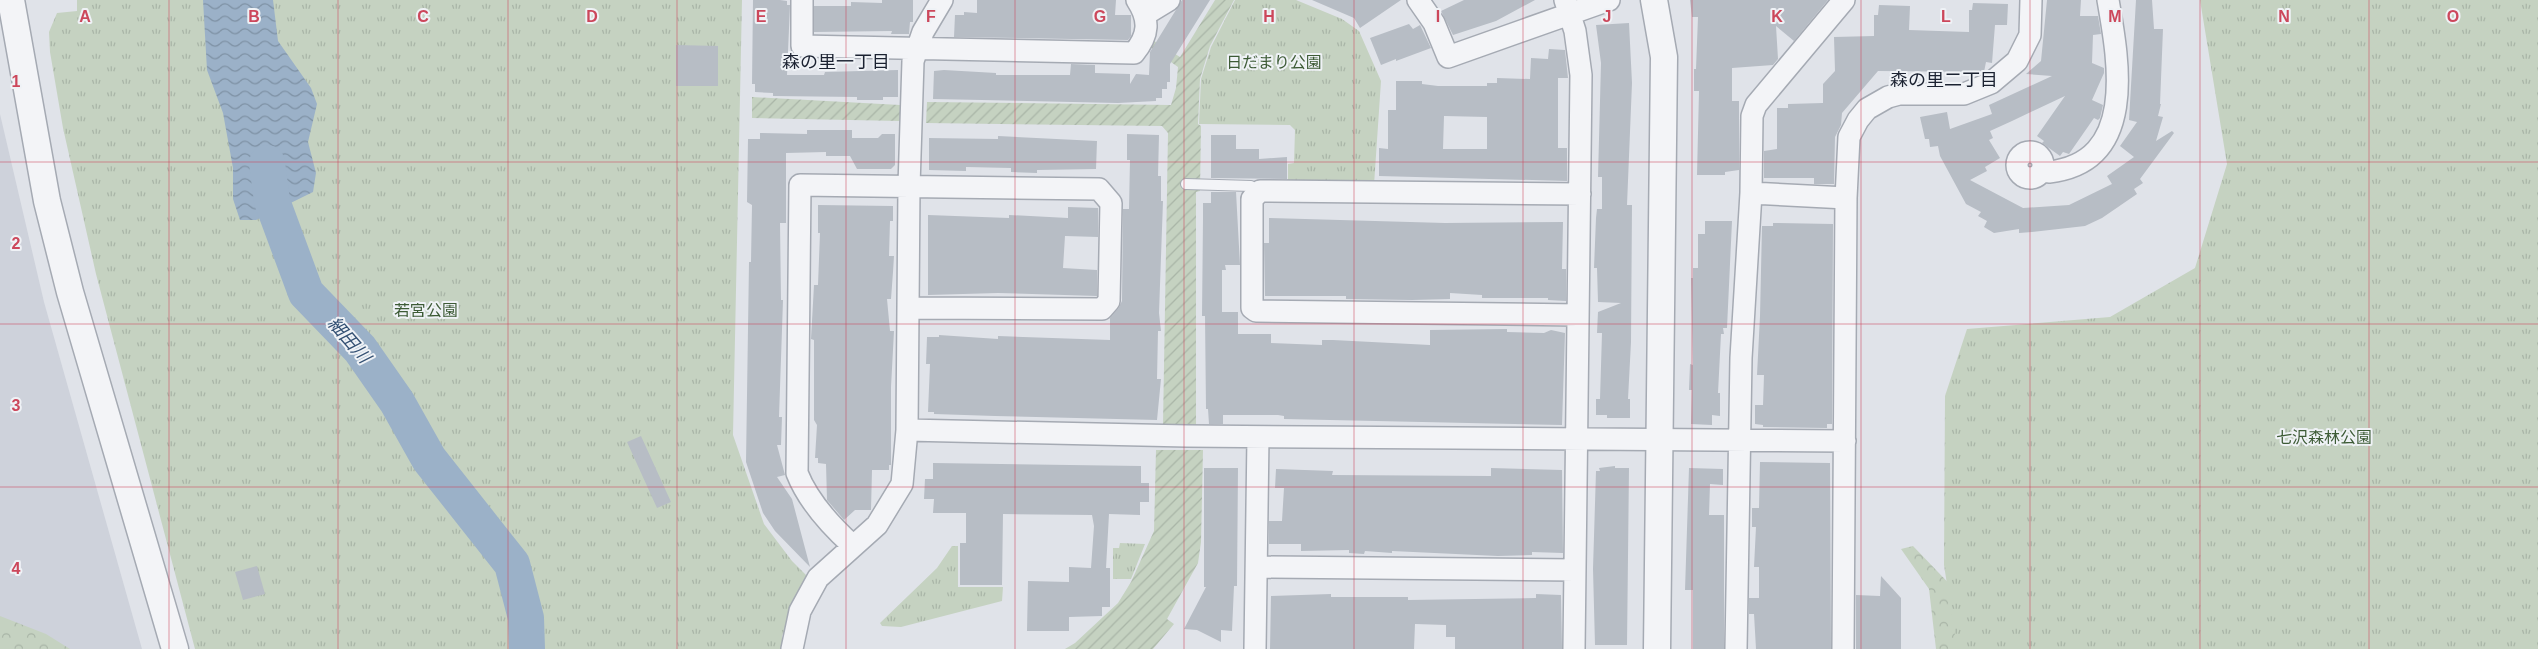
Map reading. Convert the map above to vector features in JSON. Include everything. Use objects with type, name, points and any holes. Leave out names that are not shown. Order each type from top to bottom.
[{"type":"street","points":[[11,0],[47,201],[67,283],[175,649]]},
{"type":"street","points":[[802,0],[802,46],[918,50],[1134,53],[1144,41],[1142,7],[1169,0]]},
{"type":"street","points":[[792,649],[800,611],[818,578],[877,525],[902,484],[907,430],[909,186],[913,61],[923,32],[942,0]]},
{"type":"street","points":[[1418,0],[1434,23],[1448,57],[1568,7],[1610,0]]},
{"type":"street","points":[[1654,0],[1664,56],[1657,649]]},
{"type":"street","points":[[1736,649],[1741,358],[1751,193],[1752,116],[1756,105],[1844,0]]},
{"type":"street","points":[[1843,649],[1846,198],[1849,137],[1867,109],[1888,97],[1899,94],[1950,95],[1981,89],[1991,83],[2017,61],[2030,35],[2031,0]]},
{"type":"street","points":[[2013,150],[2038,154],[2044,162],[2044,167],[2049,172],[2066,170],[2082,163],[2099,150],[2114,121],[2118,90],[2114,33],[2108,0]]},
{"type":"street","points":[[1568,7],[1579,49],[1581,75],[1574,649]]},
{"type":"street","points":[[852,546],[835,530],[804,489],[797,473],[800,185],[1099,189],[1111,203],[1110,301],[1102,309],[908,308]]},
{"type":"street","points":[[1578,314],[1256,311],[1252,308],[1252,199],[1260,191],[1580,194]]},
{"type":"street","points":[[1751,193],[1846,198]]},
{"type":"street","points":[[907,430],[1258,437],[1845,441]]},
{"type":"street","points":[[1255,649],[1258,437]]},
{"type":"street","points":[[1257,567],[1575,570]]},
{"type":"lane","points":[[1186,184],[1251,186],[1260,191]]},
{"type":"shaded area","points":[[0,114],[44,302],[142,649],[0,649]]},
{"type":"green space","name":"若宮公園","points":[[77,0],[742,0],[733,435],[764,524],[792,561],[809,578],[782,636],[782,649],[195,649],[96,274],[63,128],[50,52],[49,32],[57,13],[77,11]]},
{"type":"green space","points":[[1215,0],[1234,0],[1210,46],[1200,79],[1198,124],[1201,126],[1200,191],[1196,192],[1196,426],[1163,425],[1168,133],[1162,126],[926,123],[927,102],[1171,105],[1176,88],[1178,67],[1150,47],[1151,39],[1180,57]]},
{"type":"green space","name":"日だまり公園","points":[[1235,0],[1296,0],[1342,19],[1359,31],[1381,81],[1374,185],[1288,183],[1288,164],[1294,163],[1295,130],[1290,125],[1199,124],[1201,79],[1211,47]]},
{"type":"green space","name":"七沢森林公園","points":[[2200,0],[2538,0],[2538,649],[1957,649],[1944,565],[1945,396],[1967,329],[2110,317],[2195,268],[2227,164]]},
{"type":"green space","points":[[752,97],[900,105],[900,121],[752,118]]},
{"type":"green space","points":[[1156,450],[1203,450],[1201,542],[1198,563],[1167,619],[1174,624],[1153,649],[1065,649],[1075,643],[1118,603],[1131,582],[1154,531]]},
{"type":"green space","points":[[1120,543],[1145,544],[1131,579],[1113,579],[1113,548],[1119,548]]},
{"type":"green space","points":[[952,546],[958,546],[958,587],[1003,587],[1002,601],[901,627],[882,626],[880,623],[937,568]]},
{"type":"green space","points":[[1913,546],[1985,621],[2030,649],[1936,649],[1929,589],[1901,549]]},
{"type":"green space","points":[[0,616],[46,634],[70,649],[0,649]]},
{"type":"water","points":[[203,0],[273,0],[278,41],[311,88],[317,104],[308,142],[316,173],[313,192],[256,220],[240,220],[233,199],[233,168],[223,113],[207,70]]},
{"type":"building","points":[[753,0],[780,0],[787,1],[787,5],[790,5],[787,75],[824,75],[825,72],[898,70],[898,97],[883,97],[883,100],[857,100],[857,97],[773,96],[773,93],[755,92],[755,84],[752,84]]},
{"type":"building","points":[[882,0],[913,0],[913,22],[910,22],[909,34],[891,34],[892,31],[814,32],[814,6],[851,6],[851,2],[882,3]]},
{"type":"building","points":[[977,0],[1116,0],[1115,15],[1131,15],[1131,36],[1128,40],[954,37],[955,15],[964,15],[964,12],[977,13]]},
{"type":"building","points":[[1182,0],[1210,0],[1170,64],[1170,82],[1167,82],[1167,89],[1162,89],[1162,98],[1156,98],[1156,101],[1118,103],[933,99],[934,71],[944,70],[996,73],[996,75],[1070,75],[1071,64],[1095,65],[1095,73],[1130,74],[1130,84],[1136,74],[1149,75],[1150,52]]},
{"type":"building","points":[[1312,0],[1401,0],[1360,28],[1354,18]]},
{"type":"building","points":[[1464,0],[1535,0],[1496,21],[1453,35],[1441,11]]},
{"type":"building","points":[[1690,0],[1828,0],[1794,41],[1776,26],[1778,59],[1773,65],[1732,68],[1732,101],[1739,101],[1739,170],[1725,172],[1725,175],[1697,175],[1699,91],[1694,91],[1694,69],[1696,69],[1698,17],[1692,17]]},
{"type":"building","points":[[2047,0],[2081,0],[2080,16],[2098,16],[2101,34],[2093,35],[2092,63],[2104,68],[2104,73],[2092,100],[2103,105],[2100,118],[2098,120],[2094,118],[2069,154],[2063,152],[2060,156],[2042,143],[2044,141],[2037,136],[2065,96],[1990,131],[1993,138],[1989,140],[2000,158],[1985,167],[1987,171],[1970,180],[2023,208],[2069,205],[2112,184],[2107,176],[2134,157],[2120,146],[2137,122],[2129,120],[2136,0],[2152,0],[2154,29],[2163,29],[2161,104],[2158,116],[2163,117],[2156,141],[2172,131],[2174,133],[2140,179],[2143,183],[2134,189],[2137,194],[2102,218],[2085,226],[2019,233],[2019,229],[1994,233],[1984,227],[1987,221],[1978,216],[1981,212],[1966,204],[1940,156],[1938,146],[1930,147],[1929,139],[1925,139],[1920,117],[1947,112],[1950,129],[1992,114],[1989,105],[2052,76],[2026,74],[2041,61]]},
{"type":"building","points":[[1973,3],[2008,4],[2007,25],[1995,25],[1992,63],[1986,62],[1984,72],[1878,71],[1842,113],[1841,125],[1835,137],[1834,184],[1814,184],[1814,178],[1764,178],[1764,151],[1777,149],[1777,108],[1788,108],[1788,104],[1823,103],[1823,84],[1835,71],[1834,37],[1874,36],[1874,15],[1878,15],[1879,5],[1910,6],[1909,30],[1969,32],[1969,10],[1972,10]]},
{"type":"building","points":[[1629,23],[1632,83],[1627,205],[1632,205],[1631,342],[1628,399],[1630,399],[1630,418],[1607,418],[1607,415],[1596,415],[1596,399],[1600,399],[1602,333],[1597,333],[1598,312],[1621,303],[1598,302],[1597,268],[1594,268],[1597,209],[1602,209],[1602,177],[1598,177],[1601,63],[1596,25]]},
{"type":"building","points":[[1409,24],[1413,29],[1420,25],[1431,48],[1381,65],[1370,38]]},
{"type":"building","points":[[676,45],[718,46],[718,86],[676,86]]},
{"type":"building","points":[[1549,49],[1565,50],[1568,78],[1558,78],[1558,148],[1567,148],[1567,181],[1379,176],[1379,148],[1388,149],[1388,110],[1396,110],[1396,81],[1422,81],[1422,84],[1438,86],[1487,86],[1487,83],[1497,83],[1497,78],[1530,79],[1531,58],[1548,59]],"holes":[[[1444,116],[1487,117],[1487,149],[1443,149]]]},
{"type":"building","points":[[807,130],[852,130],[852,138],[878,138],[882,134],[895,134],[895,165],[891,169],[857,169],[850,156],[826,156],[826,152],[786,153],[786,223],[780,223],[781,300],[783,300],[779,417],[782,417],[781,445],[777,445],[785,475],[777,477],[792,499],[810,567],[775,531],[763,513],[746,462],[749,262],[751,262],[752,205],[747,202],[748,139],[760,139],[760,133],[807,134]]},
{"type":"building","points":[[1127,134],[1159,135],[1158,176],[1161,176],[1161,201],[1163,201],[1159,313],[1161,331],[1158,331],[1157,379],[1161,379],[1157,420],[934,414],[934,412],[928,412],[930,364],[926,364],[927,337],[939,337],[939,335],[998,339],[998,336],[1110,340],[1110,318],[1122,301],[1123,209],[1129,209],[1130,160],[1127,160]]},
{"type":"building","points":[[1211,135],[1236,135],[1236,149],[1259,149],[1259,159],[1287,157],[1287,179],[1211,178]]},
{"type":"building","points":[[998,136],[1097,141],[1096,169],[1037,170],[1037,173],[1011,172],[1011,168],[966,167],[966,171],[929,170],[929,138],[998,139]]},
{"type":"building","points":[[1211,192],[1236,192],[1240,265],[1225,265],[1226,270],[1222,270],[1222,312],[1238,312],[1238,334],[1271,334],[1271,343],[1322,345],[1322,340],[1333,340],[1430,345],[1430,330],[1507,329],[1507,332],[1544,333],[1551,330],[1565,333],[1562,425],[1284,419],[1284,416],[1278,415],[1223,415],[1223,424],[1209,424],[1208,409],[1206,409],[1205,316],[1202,316],[1203,203],[1211,203]]},
{"type":"building","points":[[818,205],[893,206],[893,221],[890,221],[889,256],[894,256],[893,272],[891,299],[887,299],[890,331],[894,331],[891,387],[891,465],[889,465],[889,470],[872,470],[871,510],[855,510],[844,520],[827,500],[826,464],[818,463],[818,458],[815,458],[817,425],[814,420],[814,340],[811,339],[814,285],[818,285],[820,233],[818,233]]},
{"type":"building","points":[[1068,207],[1098,208],[1098,237],[1065,236],[1063,268],[1097,270],[1097,296],[998,293],[928,295],[928,215],[1009,218],[1009,215],[1068,218]]},
{"type":"building","points":[[1269,218],[1445,223],[1563,222],[1562,269],[1566,269],[1566,301],[1548,300],[1548,298],[1482,298],[1482,295],[1450,293],[1450,299],[1412,300],[1346,299],[1346,296],[1265,296],[1264,243],[1269,243]]},
{"type":"building","points":[[1705,221],[1732,221],[1727,328],[1723,328],[1724,334],[1721,334],[1718,393],[1720,393],[1720,416],[1712,415],[1712,425],[1691,424],[1692,390],[1689,390],[1690,364],[1693,365],[1691,278],[1693,278],[1693,268],[1698,268],[1698,234],[1705,234]]},
{"type":"building","points":[[1773,223],[1833,224],[1832,424],[1827,424],[1827,428],[1763,427],[1763,425],[1755,424],[1755,405],[1763,405],[1764,375],[1757,375],[1762,226],[1773,226]]},
{"type":"building","points":[[641,436],[671,502],[657,508],[627,442]]},
{"type":"building","points":[[1760,462],[1830,463],[1831,649],[1756,649],[1754,614],[1749,614],[1749,598],[1759,598],[1759,567],[1754,567],[1756,527],[1752,527],[1752,508],[1759,508]]},
{"type":"building","points":[[933,463],[1141,466],[1141,483],[1149,483],[1149,502],[1140,502],[1140,515],[1109,514],[1106,568],[1110,568],[1110,607],[1102,607],[1102,616],[1069,617],[1069,631],[1027,631],[1028,581],[1069,582],[1069,567],[1091,568],[1094,526],[1092,515],[1003,514],[1002,585],[960,585],[960,543],[966,543],[966,513],[933,513],[934,499],[924,499],[925,479],[933,479]]},
{"type":"building","points":[[1615,466],[1615,468],[1629,468],[1627,645],[1595,645],[1593,569],[1596,471],[1600,471],[1599,468]]},
{"type":"building","points":[[1204,468],[1238,468],[1237,586],[1234,586],[1232,631],[1221,630],[1221,642],[1197,630],[1184,629],[1206,587],[1204,587]]},
{"type":"building","points":[[1491,468],[1562,470],[1563,553],[1532,552],[1532,555],[1498,556],[1365,551],[1364,554],[1349,553],[1349,550],[1301,551],[1301,544],[1269,544],[1269,521],[1282,521],[1284,488],[1275,488],[1276,469],[1333,471],[1332,475],[1491,476]]},
{"type":"building","points":[[1689,468],[1723,469],[1723,485],[1710,484],[1709,515],[1724,515],[1724,649],[1693,649],[1693,590],[1685,590]]},
{"type":"building","points":[[257,566],[265,594],[243,600],[235,572]]},
{"type":"building","points":[[1881,576],[1901,598],[1901,649],[1856,649],[1856,595],[1880,596]]},
{"type":"building","points":[[1331,594],[1331,597],[1408,597],[1408,600],[1536,598],[1536,594],[1561,595],[1562,649],[1455,649],[1455,637],[1446,637],[1446,625],[1415,624],[1414,649],[1270,649],[1271,596]]},
{"type":"waterway","name":"細田川","points":[[267,163],[272,201],[306,293],[360,349],[397,402],[429,459],[512,564],[526,618],[527,649]]},
{"type":"district","name":"森の里一丁目","points":[[836,62]]},
{"type":"district","name":"森の里二丁目","points":[[1944,80]]}]
